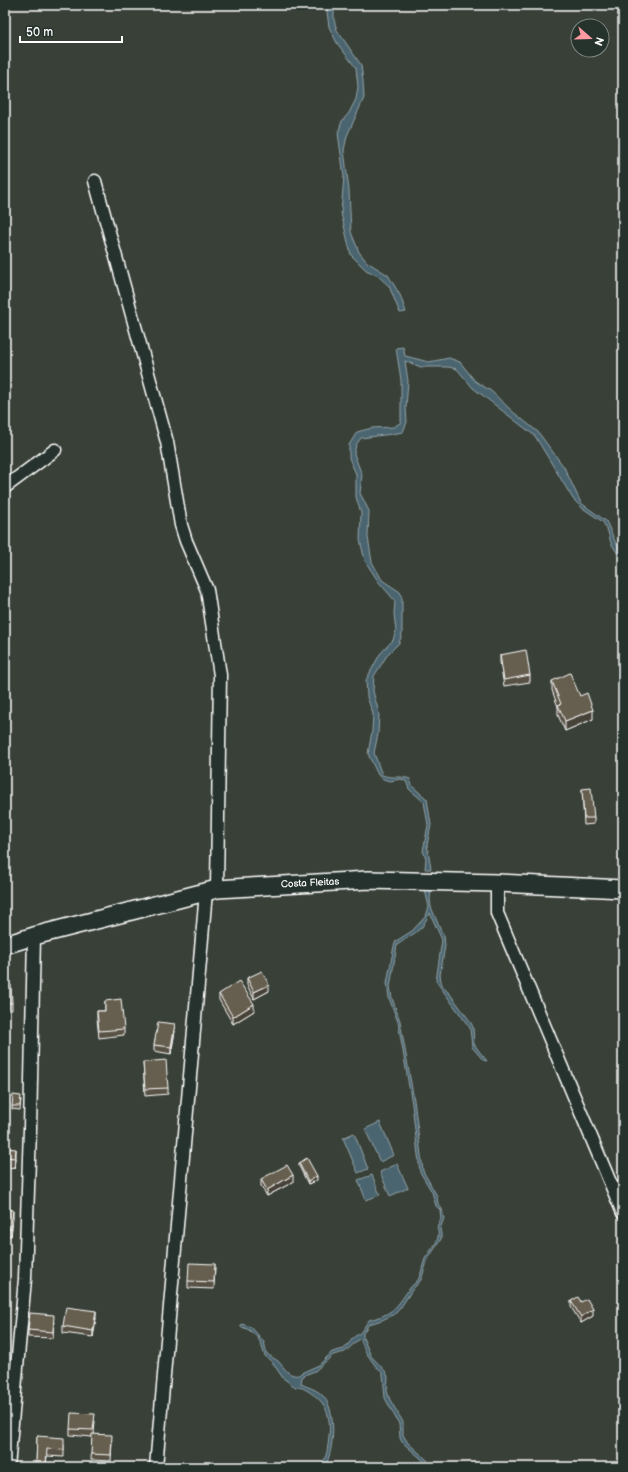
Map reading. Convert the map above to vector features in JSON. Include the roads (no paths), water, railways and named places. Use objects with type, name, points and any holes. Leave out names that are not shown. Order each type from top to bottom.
[{"type":"main road","name":"Costa Fleitas","points":[[5,945],[34,936],[212,890],[368,880],[497,883],[623,889]]},
{"type":"street","points":[[95,181],[167,442],[181,525],[186,542],[207,590],[220,675],[212,890],[156,1467]]},
{"type":"street","points":[[5,487],[55,450]]},
{"type":"street","points":[[497,883],[497,912],[623,1213]]},
{"type":"street","points":[[8,1467],[24,1279],[30,1129],[34,936]]},
{"type":"water","points":[[329,5],[334,5],[334,20],[337,30],[361,65],[363,81],[364,98],[347,136],[344,150],[349,190],[351,232],[359,252],[367,262],[388,275],[400,295],[406,312],[400,313],[389,286],[378,276],[366,270],[351,255],[341,213],[344,176],[338,133],[342,121],[349,113],[356,99],[358,87],[356,68],[337,43],[329,27],[327,12]]},
{"type":"water","points":[[403,347],[405,356],[429,362],[449,358],[460,362],[475,381],[491,391],[513,412],[538,432],[564,467],[581,503],[606,521],[623,554],[623,562],[611,543],[603,522],[581,507],[573,499],[535,436],[473,388],[457,369],[448,367],[421,367],[405,361],[408,381],[406,408],[407,422],[403,432],[361,438],[356,445],[354,454],[362,475],[360,493],[369,511],[368,537],[372,562],[382,580],[400,592],[402,599],[402,634],[399,643],[388,654],[374,676],[373,691],[379,713],[378,734],[374,753],[382,775],[410,779],[412,786],[427,799],[431,825],[427,845],[431,869],[425,869],[426,858],[423,851],[428,825],[424,802],[409,789],[406,781],[401,779],[390,781],[383,779],[378,775],[368,754],[373,714],[367,697],[366,680],[380,654],[393,640],[396,631],[394,614],[395,601],[378,581],[365,561],[360,540],[361,513],[356,497],[356,474],[349,458],[349,445],[357,432],[372,428],[394,427],[401,422],[401,380],[396,348]]},
{"type":"water","points":[[425,890],[431,891],[431,907],[444,935],[445,946],[440,975],[443,987],[470,1021],[473,1027],[474,1044],[487,1061],[483,1060],[472,1047],[470,1028],[436,981],[442,940],[430,913],[422,927],[397,945],[390,987],[400,1021],[414,1100],[423,1171],[437,1196],[438,1204],[442,1209],[444,1218],[440,1229],[441,1239],[428,1259],[421,1280],[412,1290],[401,1307],[395,1314],[369,1324],[363,1333],[363,1338],[371,1356],[386,1372],[388,1377],[387,1391],[390,1400],[403,1422],[403,1435],[408,1443],[427,1460],[432,1467],[428,1467],[426,1463],[402,1442],[400,1438],[399,1424],[385,1398],[383,1374],[365,1351],[360,1338],[345,1352],[333,1355],[315,1371],[302,1377],[301,1384],[319,1392],[326,1401],[330,1409],[332,1419],[333,1429],[331,1450],[325,1467],[319,1467],[324,1460],[328,1445],[329,1422],[326,1409],[318,1398],[303,1388],[295,1387],[283,1378],[272,1362],[265,1356],[258,1338],[249,1330],[240,1326],[242,1324],[251,1327],[264,1342],[267,1354],[278,1361],[292,1375],[299,1375],[319,1365],[332,1352],[344,1349],[354,1337],[360,1333],[369,1320],[389,1313],[397,1306],[418,1280],[425,1259],[437,1241],[437,1228],[441,1218],[440,1210],[436,1206],[432,1192],[420,1172],[412,1104],[398,1022],[389,998],[387,983],[396,941],[412,931],[426,916],[429,907]]},
{"type":"water","points":[[380,1122],[394,1155],[380,1162],[365,1129]]},
{"type":"water","points":[[354,1133],[368,1169],[358,1173],[343,1138]]},
{"type":"water","points":[[397,1164],[408,1188],[390,1196],[380,1172]]},
{"type":"water","points":[[372,1175],[380,1195],[366,1200],[358,1180]]}]
